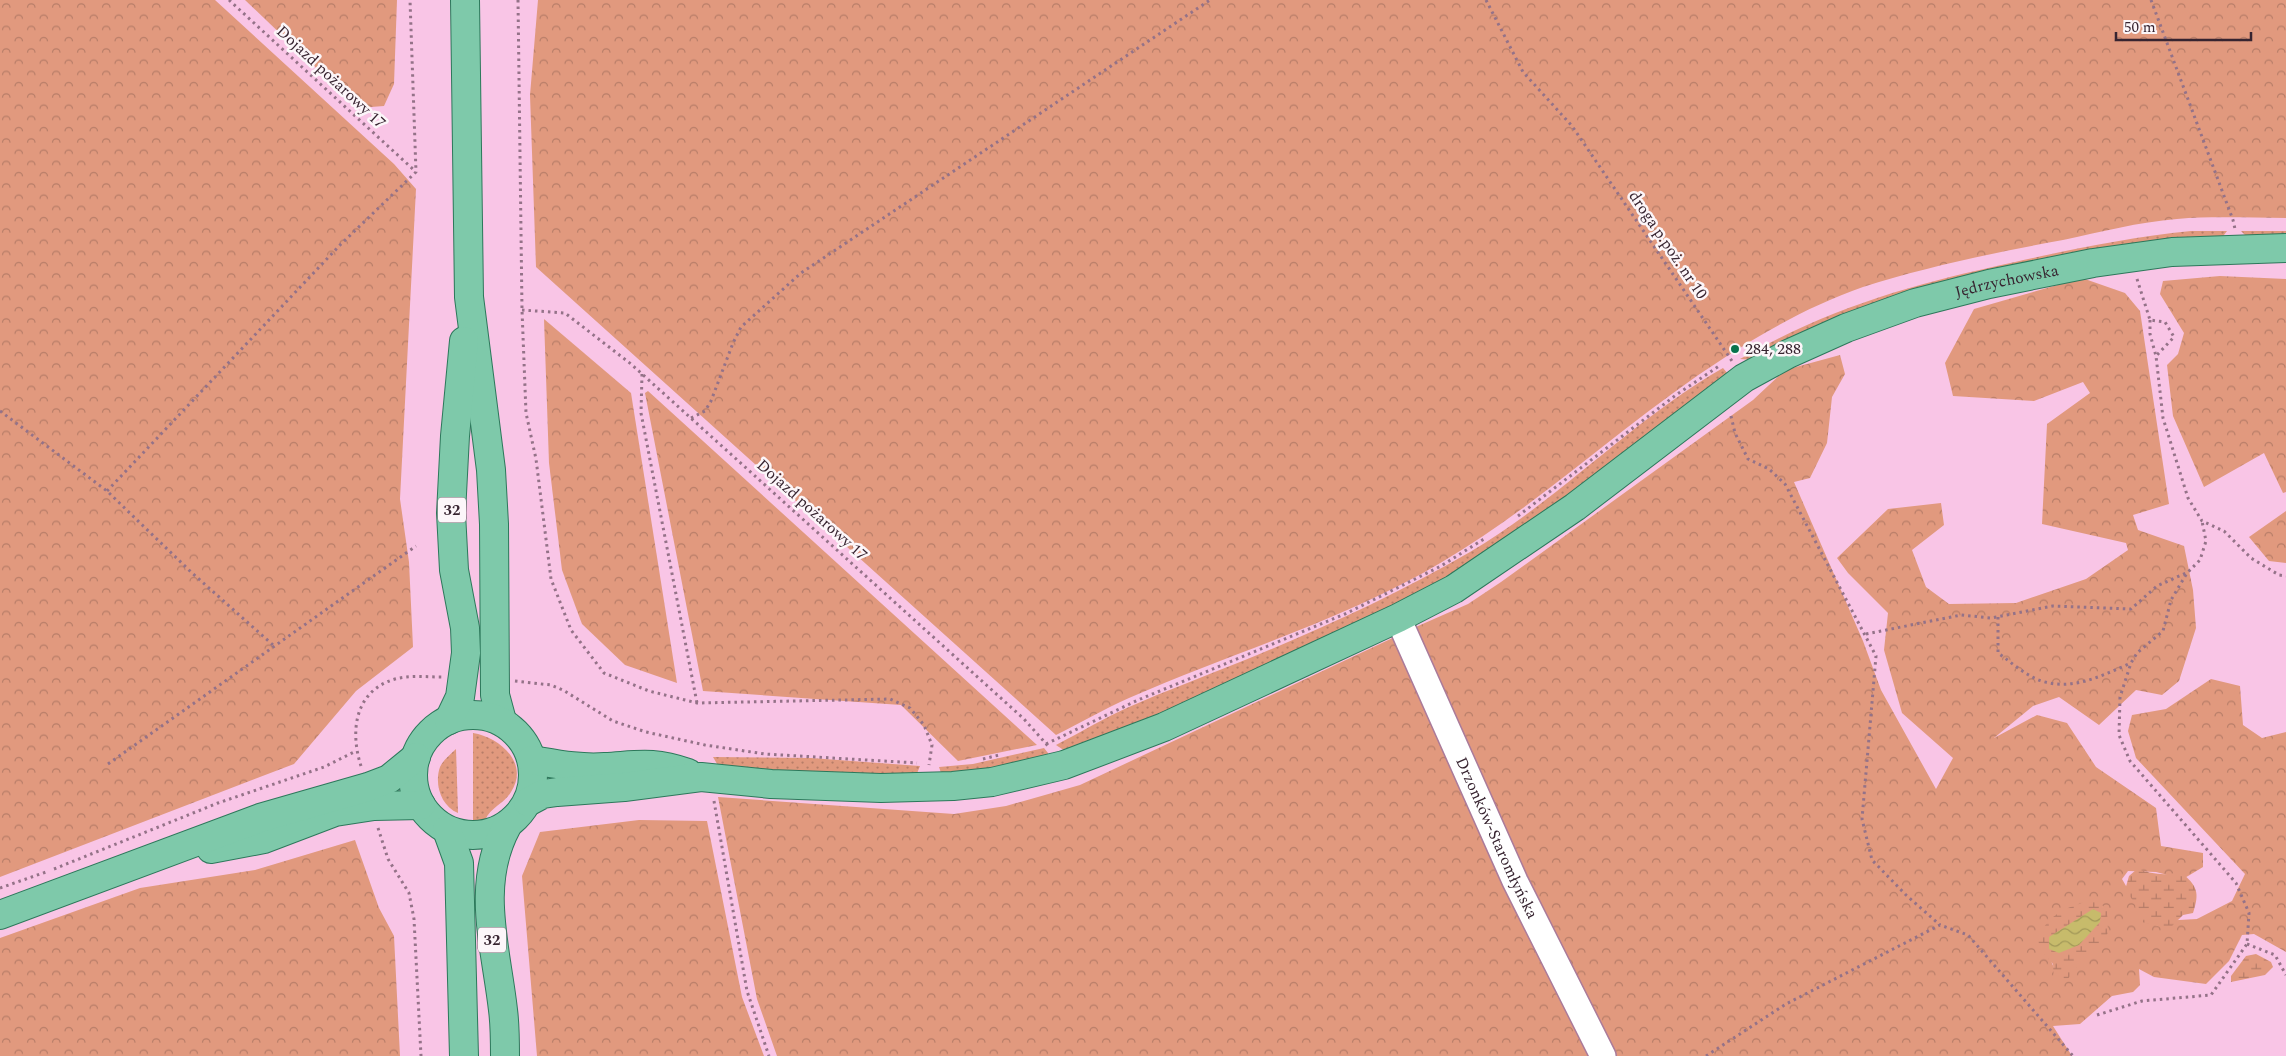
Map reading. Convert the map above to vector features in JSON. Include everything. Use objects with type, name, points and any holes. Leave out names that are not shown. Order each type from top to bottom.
[{"type":"main road","name":"32","points":[[465,0],[470,297],[490,470],[494,524],[495,695],[502,721]]},
{"type":"main road","name":"Jędrzychowska","points":[[705,777],[770,784],[931,771],[992,782],[1064,765],[1164,727],[1398,618],[1454,589],[1575,507],[1734,371],[1788,354],[1846,328],[1915,303],[1989,284],[2130,257],[2172,252],[2286,248]]},
{"type":"main road","name":"32","points":[[449,720],[456,709],[460,697],[466,653],[465,628],[454,570],[452,504],[456,420],[470,297]]},
{"type":"main road","name":"32","points":[[505,1056],[503,1009],[492,941],[490,882],[492,860],[507,826],[519,815],[528,802],[533,787],[532,760],[526,744],[516,731],[502,721],[487,716],[475,715],[449,720],[434,729],[423,742],[416,757],[413,773],[414,787],[421,805],[428,815],[447,830],[476,836],[488,834],[507,826]]},
{"type":"main road","points":[[0,915],[165,854],[240,845],[264,839],[371,797],[416,757]]},
{"type":"main road","points":[[532,760],[568,767],[656,764],[705,777]]},
{"type":"main road","points":[[528,802],[544,794],[557,792],[624,787],[705,777]]},
{"type":"main road","points":[[371,797],[421,805]]},
{"type":"main road","name":"32","points":[[447,830],[460,863],[464,1056]]},
{"type":"lane","name":"Drzonków-Staromłyńska","points":[[1398,618],[1514,881],[1603,1056]]},
{"type":"path","name":"Dojazd pożarowy 17","points":[[229,0],[416,172]]},
{"type":"path","points":[[107,490],[341,244],[416,172],[410,0]]},
{"type":"path","points":[[495,680],[551,685],[563,690],[613,721],[646,732],[721,748],[931,771],[932,745],[924,725],[910,708],[890,699],[697,703],[649,691],[604,673],[571,630],[551,579],[536,459],[526,413],[522,310],[518,0]]},
{"type":"path","points":[[691,418],[705,411],[711,401],[741,327],[802,273],[1210,0]]},
{"type":"path","name":"droga p.poż. nr 10","points":[[1486,0],[1524,72],[1572,126],[1734,371]]},
{"type":"path","points":[[2151,0],[2233,220],[2235,249]]},
{"type":"path","points":[[2097,1015],[2142,1001],[2211,995],[2247,944],[2249,913],[2236,882],[2130,761],[2119,735],[2120,697],[2131,663],[2137,653],[2163,631],[2171,600],[2187,573],[2200,560],[2206,541],[2202,521],[2188,498],[2163,418],[2156,356],[2150,334],[2150,320],[2130,257]]},
{"type":"path","name":"Dojazd pożarowy 17","points":[[522,310],[565,313],[642,374],[1024,719],[1064,765]]},
{"type":"path","points":[[2150,320],[2165,322],[2174,338],[2156,356]]},
{"type":"path","points":[[1511,522],[1676,395],[1734,371],[1734,433],[1748,459],[1769,469],[1785,484],[1876,656],[1862,818],[1872,860],[1906,895],[1940,925],[1968,935],[2073,1056]]},
{"type":"path","points":[[642,374],[641,413],[697,703]]},
{"type":"path","points":[[0,411],[107,490],[191,572],[273,645]]},
{"type":"path","points":[[2202,521],[2224,531],[2250,558],[2279,575],[2286,576]]},
{"type":"path","points":[[1040,746],[1138,700],[1345,614],[1441,566],[1488,537]]},
{"type":"path","points":[[108,764],[273,645],[416,546]]},
{"type":"path","points":[[1866,634],[1961,615],[1998,617],[2052,606],[2130,609],[2157,586],[2187,573]]},
{"type":"path","points":[[1998,617],[1998,653],[2028,675],[2058,686],[2089,681],[2131,663]]},
{"type":"path","points":[[421,1056],[414,919],[409,893],[388,859],[380,838],[371,797],[356,751],[356,719],[369,693],[394,679],[418,676],[463,678]]},
{"type":"path","points":[[0,888],[218,803],[324,767],[356,751]]},
{"type":"path","points":[[978,760],[1006,754]]},
{"type":"path","points":[[705,777],[747,991],[769,1056]]},
{"type":"path","points":[[1706,1056],[1786,1004],[1940,925]]},
{"type":"path","points":[[2247,944],[2276,955],[2286,975]]},
{"type":"green space","points":[[0,0],[215,0],[394,164],[416,189],[400,499],[409,562],[413,647],[356,691],[294,764],[0,877]]},
{"type":"green space","points":[[245,0],[397,0],[394,84],[384,106],[358,108]]},
{"type":"green space","points":[[538,0],[2286,0],[2286,218],[2191,218],[2134,225],[1936,267],[1863,287],[1827,301],[1757,337],[1688,382],[1514,514],[1442,562],[1366,602],[1168,681],[1101,711],[1056,735],[536,267],[530,95]]},
{"type":"green space","points":[[2191,231],[2227,231],[2221,239],[2186,241],[1754,360],[1740,359],[1807,325],[1840,311],[1873,299],[1942,279],[2080,248]]},
{"type":"green space","points":[[2241,231],[2286,231],[2286,240],[2247,237]]},
{"type":"green space","points":[[2220,276],[2286,279],[2286,492],[2283,493],[2264,453],[2204,487],[2173,416],[2167,365],[2178,354],[2184,333],[2160,294],[2163,281]]},
{"type":"green space","points":[[2082,278],[2125,293],[2140,311],[2169,504],[2133,515],[2138,530],[2184,546],[2193,590],[2196,628],[2179,681],[2162,695],[2136,690],[2099,725],[2059,697],[2033,706],[1994,738],[2037,715],[2067,723],[2096,767],[2156,808],[2161,846],[2203,853],[2203,867],[2183,879],[2156,872],[2128,871],[2122,879],[2141,912],[2161,921],[2197,919],[2232,901],[2245,874],[2136,758],[2128,731],[2132,715],[2166,709],[2211,679],[2240,686],[2243,725],[2262,738],[2286,732],[2286,952],[2254,934],[2242,935],[2229,961],[2206,984],[2154,977],[2139,969],[2140,985],[2133,992],[2112,996],[2080,1024],[2053,1026],[2072,1056],[1609,1056],[1409,630],[1468,604],[1501,582],[1753,400],[1785,370],[1840,355],[1845,374],[1832,397],[1827,443],[1810,478],[1794,482],[1863,641],[1881,690],[1936,789],[1953,758],[1902,713],[1884,650],[1888,613],[1848,573],[1837,558],[1888,509],[1941,503],[1944,525],[1912,550],[1926,587],[1949,604],[2016,603],[2086,579],[2128,550],[2126,543],[2042,524],[2047,424],[2090,393],[2083,382],[2034,401],[1953,396],[1945,363],[1974,309]],"holes":[[[2051,927],[2057,976],[2045,945]]]},
{"type":"green space","points":[[544,319],[631,393],[677,683],[625,665],[582,624],[562,570],[549,463]]},
{"type":"green space","points":[[1723,368],[1728,374],[1481,562],[1257,676],[1068,753],[1056,745],[1129,707],[1270,650],[1357,611],[1414,583],[1470,552],[1535,508],[1658,411]]},
{"type":"green space","points":[[648,391],[1037,745],[958,761],[901,705],[703,691],[645,393]]},
{"type":"green space","points":[[2286,511],[2286,563],[2269,561],[2249,537]]},
{"type":"green space","points":[[1399,635],[1597,1056],[777,1056],[757,999],[718,797],[954,814],[1006,806],[1080,785]]},
{"type":"green space","points":[[473,733],[483,735],[501,746],[509,753],[517,771],[516,781],[511,792],[485,820],[473,820]]},
{"type":"green space","points":[[1044,748],[1048,753],[1048,758],[977,775],[941,773],[939,767],[973,764]]},
{"type":"green space","points":[[456,749],[458,813],[452,810],[443,800],[438,780],[441,764]]},
{"type":"green space","points":[[713,757],[811,758],[920,766],[916,776],[720,769]]},
{"type":"green space","points":[[639,820],[707,821],[742,997],[764,1056],[537,1056],[522,876],[540,832]]},
{"type":"green space","points":[[355,840],[379,908],[394,936],[400,1056],[0,1056],[0,938],[140,888],[255,870]]},
{"type":"green space","points":[[2137,869],[2159,874],[2181,872],[2191,881],[2196,890],[2193,913],[2183,915],[2169,929],[2138,921],[2135,903],[2125,890],[2129,876]]},
{"type":"green space","points":[[2094,899],[2107,909],[2108,932],[2103,945],[2088,952],[2067,980],[2054,980],[2053,964],[2035,944],[2045,925],[2051,919],[2065,909]]},
{"type":"green space","points":[[2256,954],[2271,962],[2273,967],[2265,975],[2231,982],[2231,976],[2246,956]]},
{"type":"water","points":[[2093,909],[2101,913],[2100,922],[2079,945],[2059,953],[2049,949],[2049,937]]},
{"type":"place","name":"284, 288","points":[[1735,349]]}]
